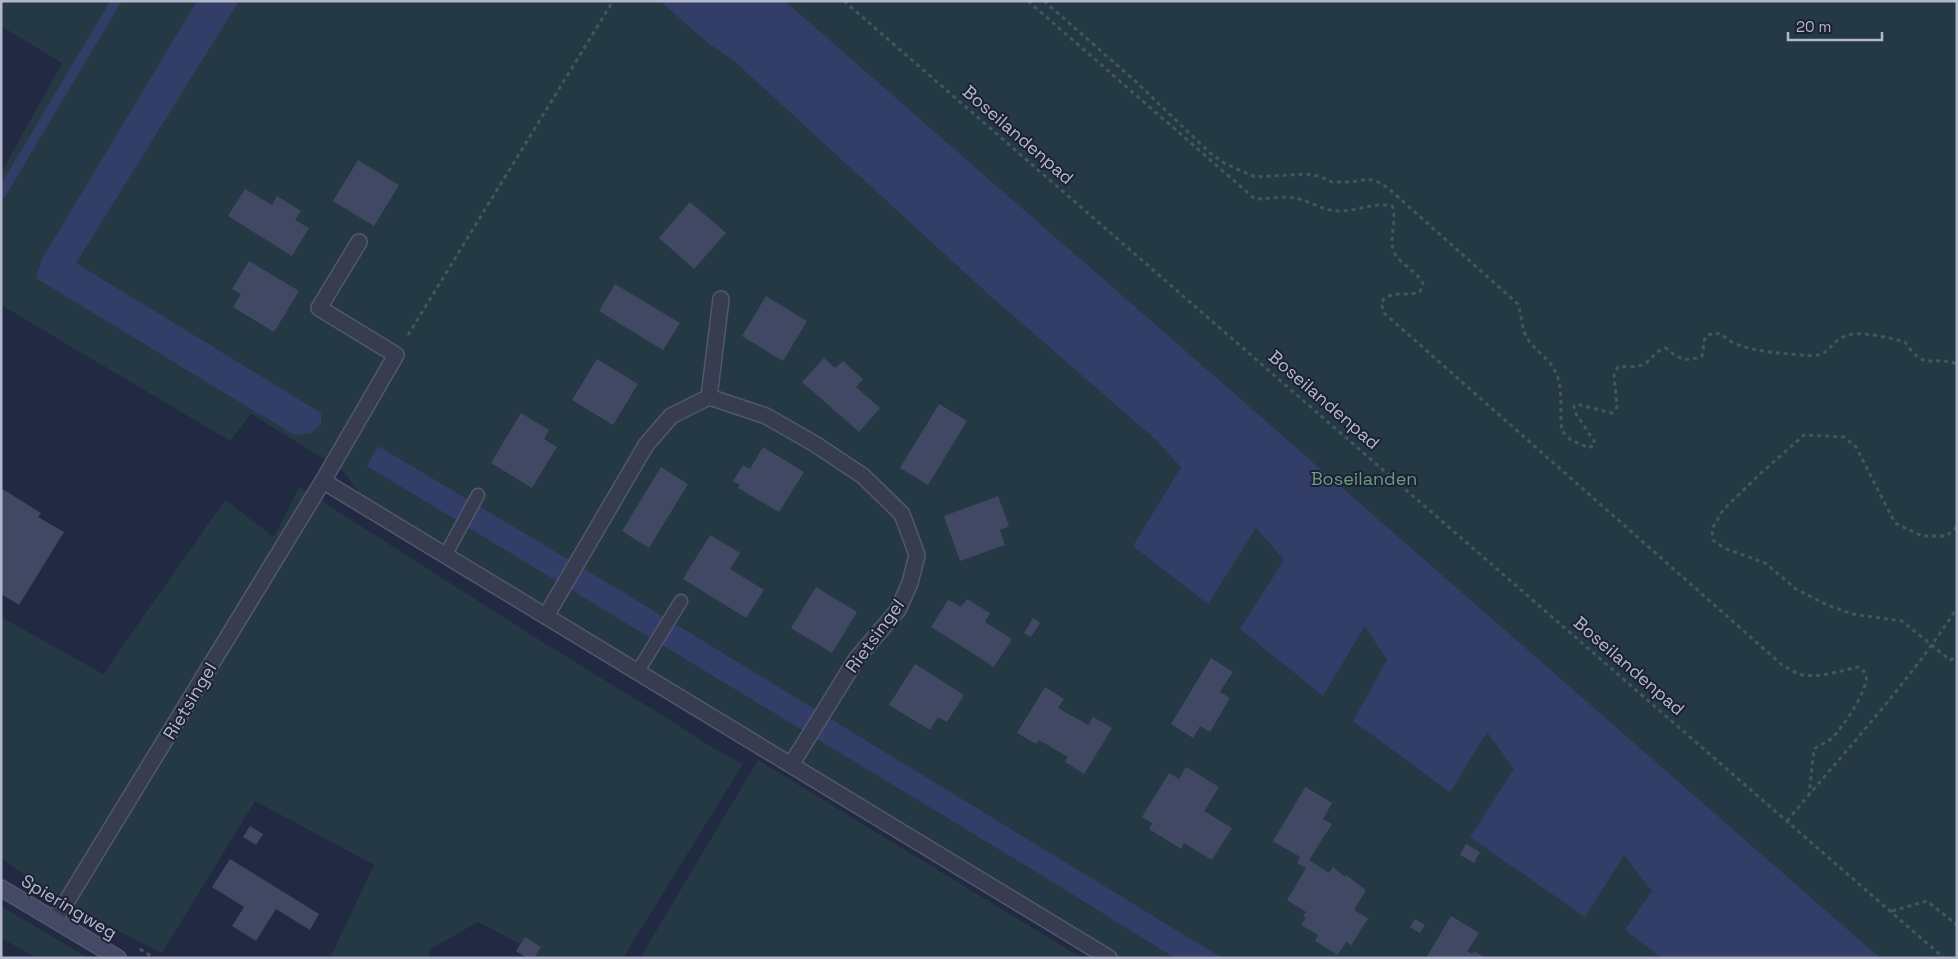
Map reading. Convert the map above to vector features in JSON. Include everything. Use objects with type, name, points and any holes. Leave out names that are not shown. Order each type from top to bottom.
[{"type":"street","points":[[359,242],[319,308],[396,355]]},
{"type":"street","points":[[546,616],[646,445],[671,416],[709,398],[720,299]]},
{"type":"street","name":"Rietsingel","points":[[54,919],[71,896],[324,481],[396,355]]},
{"type":"street","name":"Rietsingel","points":[[709,398],[766,416],[815,444],[863,476],[902,514],[917,555],[910,583],[898,610],[857,658],[792,765]]},
{"type":"street","points":[[324,481],[1109,958]]},
{"type":"street","name":"Spieringweg","points":[[1,888],[118,958]]},
{"type":"lane","points":[[446,554],[478,495]]},
{"type":"lane","points":[[638,671],[680,602]]},
{"type":"path","points":[[396,355],[613,1]]},
{"type":"path","name":"Boseilandenpad","points":[[844,1],[1944,958]]},
{"type":"path","points":[[1028,1],[1255,199],[1295,198],[1323,210],[1338,211],[1354,210],[1381,204],[1392,206],[1395,215],[1392,247],[1395,255],[1419,276],[1423,284],[1420,292],[1392,294],[1384,297],[1381,303],[1384,313],[1781,664],[1798,674],[1826,675],[1858,668],[1864,671],[1867,677],[1866,686],[1852,711],[1830,740],[1814,749],[1809,795]]},
{"type":"path","points":[[1044,1],[1134,80],[1209,152],[1224,163],[1255,177],[1306,174],[1318,176],[1332,182],[1352,182],[1368,179],[1388,188],[1518,304],[1524,333],[1529,342],[1549,361],[1557,374],[1560,387],[1562,431],[1571,440],[1589,448],[1595,444],[1575,412],[1574,406],[1576,404],[1612,413],[1617,407],[1614,375],[1618,367],[1640,366],[1647,362],[1659,349],[1666,348],[1683,360],[1695,359],[1702,356],[1706,337],[1712,333],[1720,334],[1735,343],[1761,350],[1811,356],[1828,351],[1837,341],[1849,334],[1883,336],[1906,342],[1916,357],[1926,362],[1944,360],[1957,364]]},
{"type":"path","points":[[1957,527],[1946,536],[1922,536],[1895,523],[1856,446],[1844,436],[1804,436],[1760,474],[1723,510],[1712,529],[1713,540],[1716,544],[1765,563],[1796,588],[1827,605],[1852,614],[1902,621],[1930,646],[1950,660],[1957,657]]},
{"type":"path","points":[[1787,821],[1900,688],[1930,646],[1941,634],[1957,608]]},
{"type":"path","points":[[1892,912],[1927,901],[1957,925]]},
{"type":"green space","name":"Boseilanden","points":[[1,1],[1957,1],[1957,958],[1119,958],[913,829],[361,495],[343,471],[251,414],[230,441],[1,305],[1,173],[62,63],[1,26]]},
{"type":"green space","points":[[299,487],[568,658],[743,764],[623,958],[535,958],[530,949],[478,922],[432,948],[427,958],[330,958],[374,865],[255,801],[162,953],[65,904],[1,858],[1,617],[103,674],[225,500],[274,537]]},
{"type":"green space","points":[[758,760],[1082,958],[640,958]]},
{"type":"green space","points":[[1,906],[88,958],[37,958],[1,938]]},
{"type":"water","points":[[197,1],[239,1],[76,263],[321,413],[321,424],[311,433],[294,435],[36,278],[42,259]]},
{"type":"water","points":[[660,1],[785,1],[1880,958],[1661,958],[1625,930],[1652,891],[1624,855],[1585,917],[1470,837],[1514,769],[1487,732],[1450,792],[1353,721],[1387,660],[1365,626],[1323,696],[1240,629],[1284,560],[1256,528],[1208,604],[1133,546],[1181,467],[1155,439],[986,292],[732,59],[709,44]]},
{"type":"water","points":[[378,446],[631,597],[1222,958],[1175,958],[367,466]]},
{"type":"building","points":[[358,160],[399,185],[374,226],[333,201]]},
{"type":"building","points":[[245,189],[272,205],[277,196],[301,211],[295,220],[309,228],[292,256],[228,216]]},
{"type":"building","points":[[690,202],[726,233],[694,269],[659,238]]},
{"type":"building","points":[[249,261],[299,291],[274,332],[233,307],[241,294],[232,289]]},
{"type":"building","points":[[615,284],[680,323],[663,350],[599,311]]},
{"type":"building","points":[[766,296],[807,321],[783,361],[742,336]]},
{"type":"building","points":[[824,358],[835,368],[843,361],[863,379],[856,387],[880,408],[859,432],[802,382]]},
{"type":"building","points":[[597,359],[638,384],[613,425],[572,400]]},
{"type":"building","points":[[939,404],[967,421],[928,485],[900,468]]},
{"type":"building","points":[[521,413],[549,430],[544,439],[557,447],[532,488],[491,463]]},
{"type":"building","points":[[763,447],[804,472],[779,512],[738,488],[740,485],[733,481],[743,465],[750,469]]},
{"type":"building","points":[[661,467],[688,484],[649,548],[622,531]]},
{"type":"building","points":[[1,488],[41,513],[38,517],[64,532],[19,605],[1,594]]},
{"type":"building","points":[[998,496],[1009,526],[1000,530],[1005,545],[960,561],[944,516]]},
{"type":"building","points":[[710,535],[740,553],[730,569],[764,590],[746,618],[683,579]]},
{"type":"building","points":[[816,587],[857,612],[832,653],[791,628]]},
{"type":"building","points":[[967,599],[990,613],[985,622],[1012,639],[994,667],[931,627],[948,600],[961,607]]},
{"type":"building","points":[[1033,618],[1040,623],[1031,637],[1024,633]]},
{"type":"building","points":[[1211,658],[1233,672],[1220,692],[1230,698],[1210,732],[1200,726],[1193,738],[1171,724]]},
{"type":"building","points":[[915,664],[964,695],[947,722],[938,717],[930,730],[889,705]]},
{"type":"building","points":[[1045,687],[1064,699],[1058,708],[1088,725],[1093,717],[1112,728],[1084,774],[1065,762],[1068,757],[1039,740],[1036,744],[1017,733]]},
{"type":"building","points":[[1186,767],[1219,787],[1204,811],[1232,828],[1212,860],[1184,843],[1181,849],[1149,829],[1152,823],[1142,817],[1169,773],[1179,779]]},
{"type":"building","points":[[1306,786],[1332,803],[1323,819],[1332,824],[1309,860],[1329,873],[1333,867],[1366,890],[1354,910],[1369,919],[1352,944],[1353,946],[1346,942],[1338,955],[1315,941],[1318,935],[1301,925],[1306,918],[1303,916],[1306,912],[1287,900],[1306,868],[1297,863],[1300,857],[1274,842],[1272,843]]},
{"type":"building","points":[[250,826],[263,834],[256,845],[243,837]]},
{"type":"building","points":[[1466,844],[1480,852],[1474,863],[1460,855]]},
{"type":"building","points":[[230,859],[319,914],[310,930],[276,909],[256,941],[232,926],[244,907],[212,887]]},
{"type":"building","points":[[1451,916],[1479,933],[1467,951],[1472,954],[1474,951],[1485,958],[1426,958]]},
{"type":"building","points":[[1415,919],[1425,925],[1420,933],[1410,927]]},
{"type":"building","points":[[525,937],[541,947],[534,958],[527,958],[516,951]]},
{"type":"waterway","points":[[1,194],[116,1]]}]
